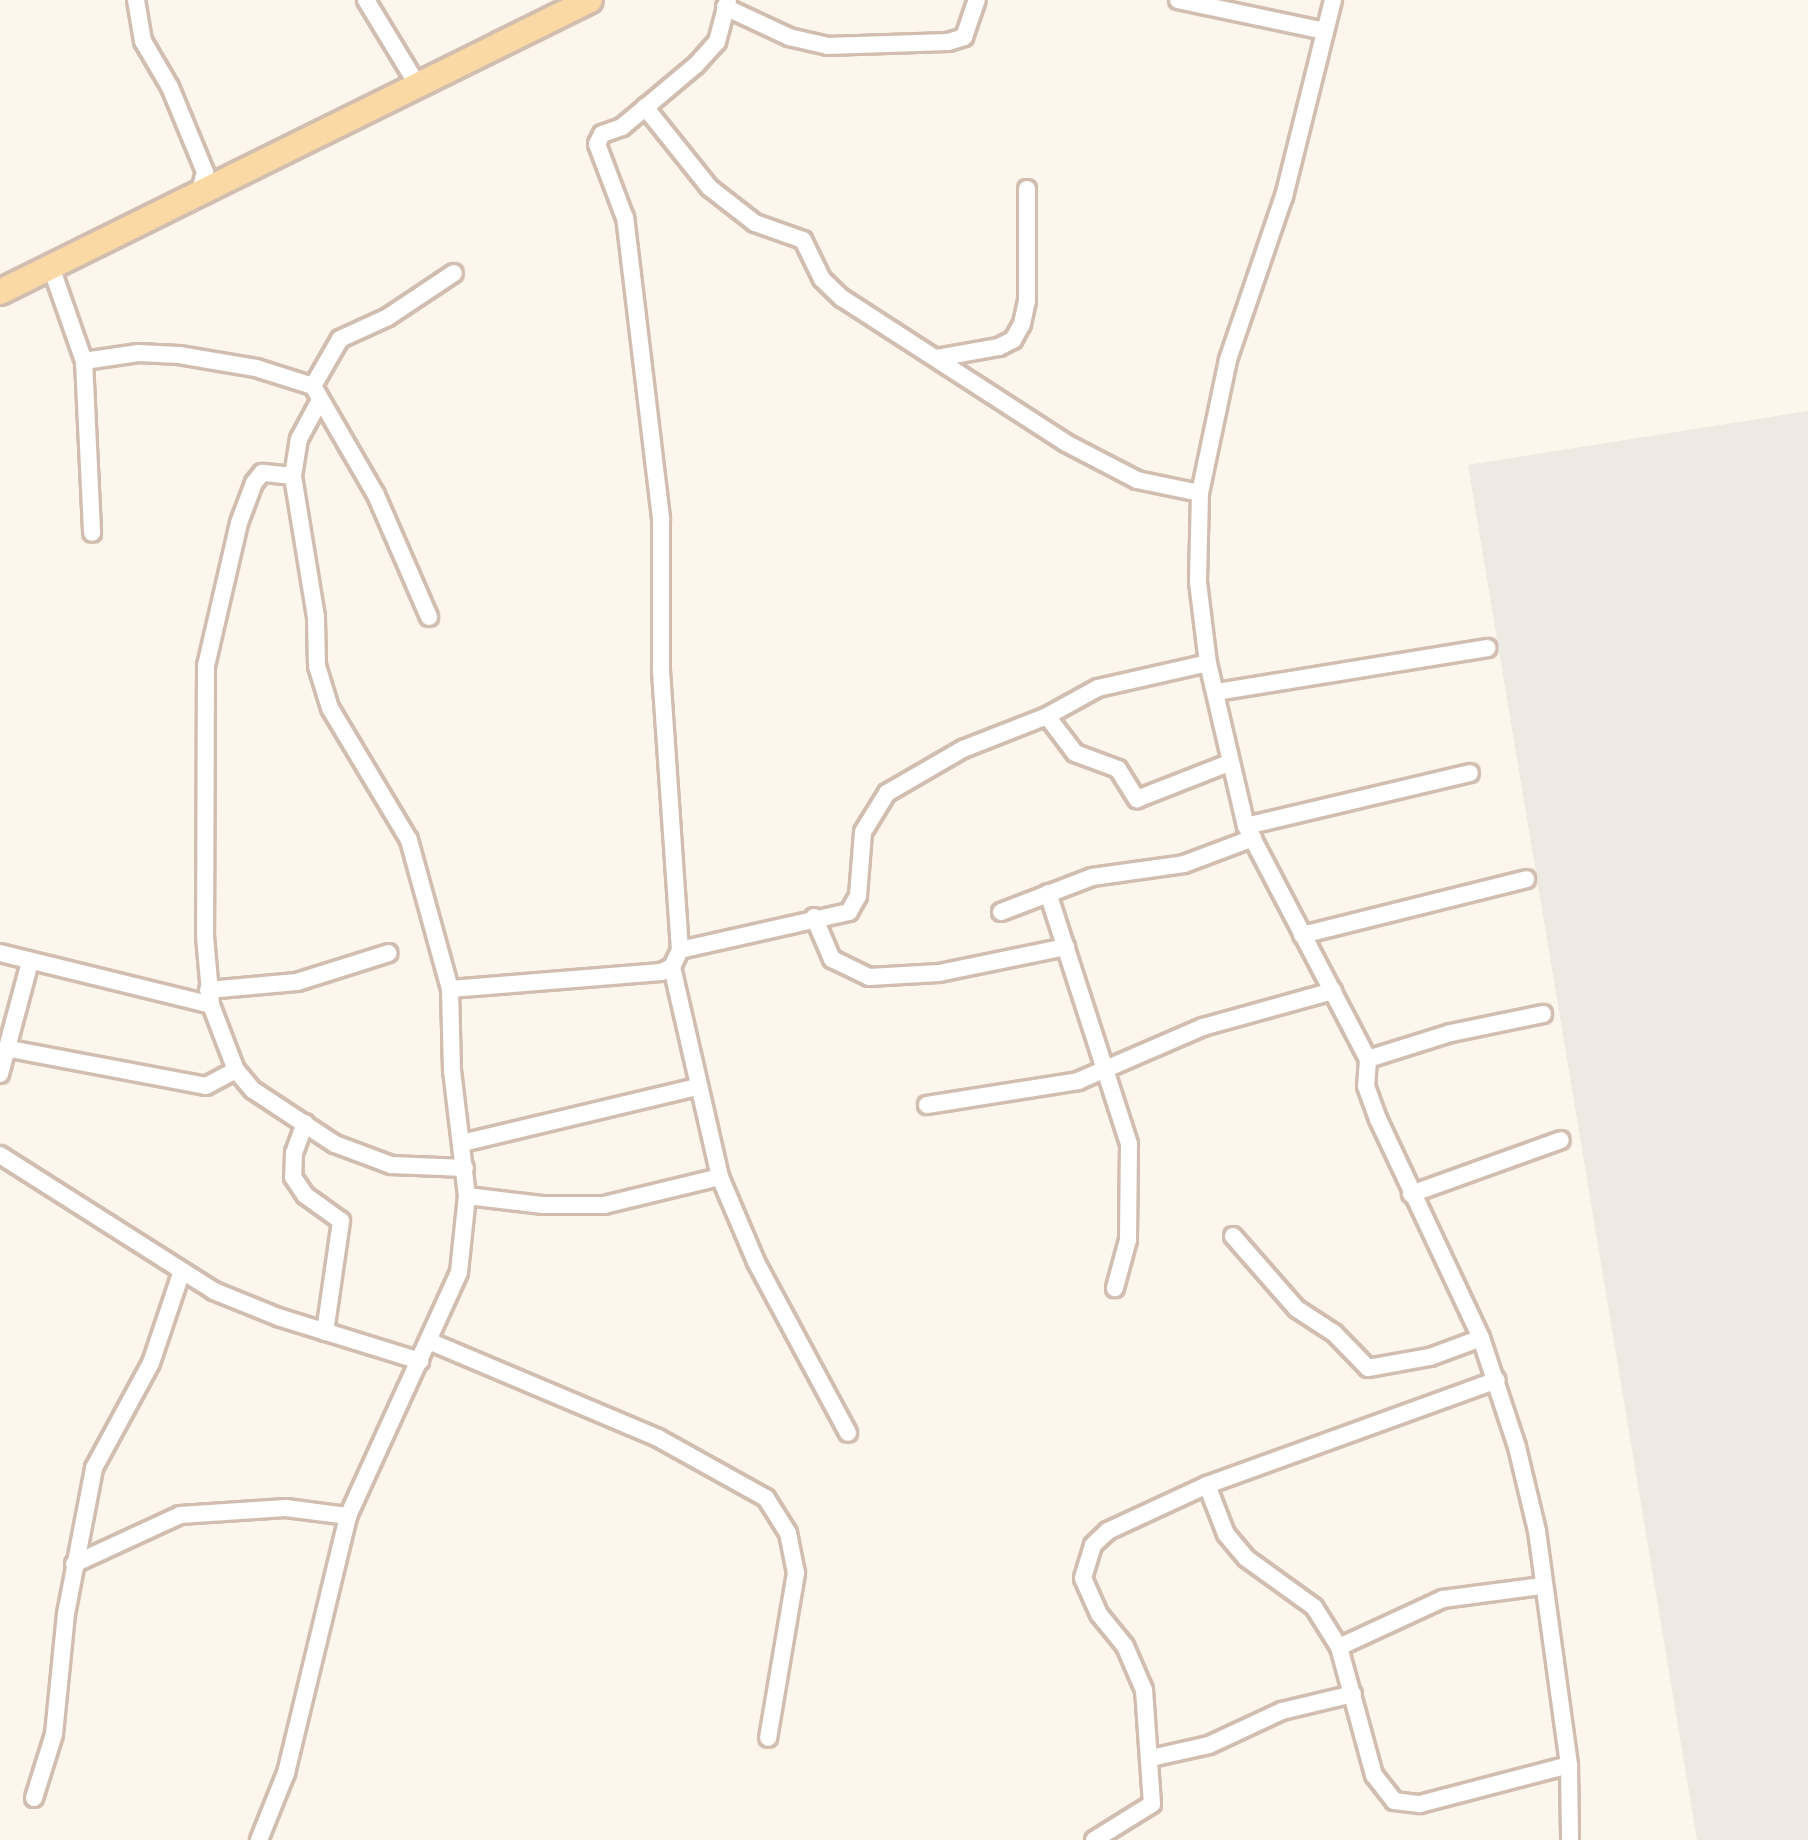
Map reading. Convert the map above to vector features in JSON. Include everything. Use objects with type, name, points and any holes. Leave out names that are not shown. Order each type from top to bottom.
[{"type":"main road","points":[[0,292],[590,0]]},
{"type":"street","points":[[136,0],[143,40],[170,87],[206,172],[199,194]]},
{"type":"street","points":[[366,0],[418,86]]},
{"type":"street","points":[[848,1432],[756,1262],[720,1177],[697,1087],[676,958],[662,669],[661,518],[625,218],[597,144],[602,134],[622,127],[717,42],[727,3],[789,37],[827,46],[948,42],[964,37],[977,0]]},
{"type":"street","points":[[1178,0],[1325,31]]},
{"type":"street","points":[[1333,0],[1284,196],[1228,360],[1200,493],[1198,581],[1208,663],[1229,763],[1250,832],[1368,1059],[1366,1086],[1497,1380],[1537,1531],[1569,1765],[1570,1840]]},
{"type":"street","points":[[644,107],[710,188],[755,223],[803,240],[830,290],[998,403],[1114,468],[1156,487],[1200,493]]},
{"type":"street","points":[[937,358],[998,347],[1013,340],[1022,324],[1028,300],[1027,189]]},
{"type":"street","points":[[51,267],[84,361],[92,533]]},
{"type":"street","points":[[259,1840],[286,1773],[349,1516],[459,1272],[467,1196],[452,1071],[450,989],[409,840],[322,689],[293,476],[299,439],[340,339],[388,317],[454,273]]},
{"type":"street","points":[[84,361],[138,353],[193,356],[256,368],[316,393],[376,495],[428,617]]},
{"type":"street","points":[[293,476],[262,473],[254,484],[238,523],[206,666],[210,998],[236,1070],[253,1090],[367,1160],[465,1168]]},
{"type":"street","points":[[1216,692],[1487,648]]},
{"type":"street","points":[[450,989],[676,958],[814,917],[836,917],[855,906],[863,832],[887,793],[963,749],[1047,716],[1098,688],[1208,663]]},
{"type":"street","points":[[1047,716],[1075,753],[1118,769],[1137,799],[1229,763]]},
{"type":"street","points":[[1001,912],[1108,874],[1184,864],[1250,832],[1469,773]]},
{"type":"street","points":[[1302,935],[1526,880]]},
{"type":"street","points":[[1048,893],[1129,1144],[1128,1240],[1114,1288]]},
{"type":"street","points":[[814,917],[832,959],[869,977],[939,973],[1066,947]]},
{"type":"street","points":[[0,953],[210,998],[297,982],[389,953]]},
{"type":"street","points":[[0,1074],[30,962]]},
{"type":"street","points":[[927,1105],[1050,1089],[1108,1071],[1203,1028],[1333,991]]},
{"type":"street","points":[[1368,1059],[1450,1033],[1543,1014]]},
{"type":"street","points":[[10,1049],[206,1086],[236,1070]]},
{"type":"street","points":[[462,1143],[697,1087]]},
{"type":"street","points":[[305,1123],[292,1177],[305,1195],[341,1221],[326,1332]]},
{"type":"street","points":[[1411,1194],[1562,1140]]},
{"type":"street","points":[[0,1155],[181,1274],[244,1304],[420,1361]]},
{"type":"street","points":[[467,1196],[543,1205],[625,1203],[720,1177]]},
{"type":"street","points":[[1233,1236],[1297,1310],[1334,1333],[1368,1369],[1430,1357],[1481,1338]]},
{"type":"street","points":[[34,1798],[60,1701],[74,1564],[94,1468],[151,1363],[181,1274]]},
{"type":"street","points":[[431,1342],[658,1438],[766,1498],[788,1533],[796,1573],[768,1738]]},
{"type":"street","points":[[1094,1840],[1152,1804],[1144,1690],[1125,1646],[1099,1614],[1083,1578],[1085,1560],[1108,1531],[1207,1485],[1497,1380]]},
{"type":"street","points":[[1207,1485],[1226,1534],[1246,1558],[1314,1607],[1339,1647],[1374,1775],[1394,1802],[1420,1804],[1569,1765]]},
{"type":"street","points":[[74,1564],[180,1515],[286,1508],[349,1516]]},
{"type":"street","points":[[1339,1647],[1443,1599],[1542,1586]]},
{"type":"street","points":[[1151,1758],[1209,1745],[1282,1711],[1353,1694]]},
{"type":"shaded area","points":[[1808,411],[1808,1840],[1697,1840],[1468,465]]}]
